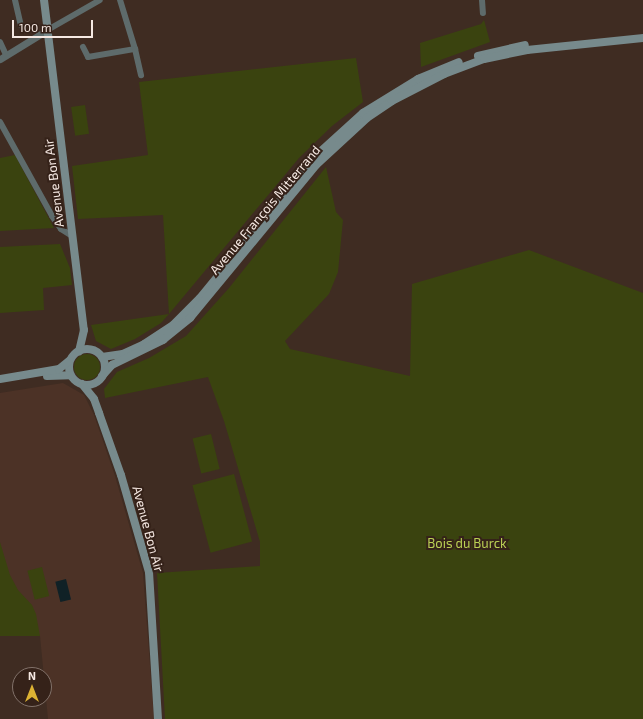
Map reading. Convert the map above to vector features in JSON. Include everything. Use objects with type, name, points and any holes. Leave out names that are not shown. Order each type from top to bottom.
[{"type":"main road","name":"Avenue Bon Air","points":[[44,0],[84,330],[95,351]]},
{"type":"main road","name":"Avenue François Mitterrand","points":[[102,357],[123,354],[144,344],[174,324],[200,298],[320,152],[363,113],[389,96],[443,68],[508,48],[643,32]]},
{"type":"main road","name":"Avenue François Mitterrand","points":[[100,379],[112,365],[145,351],[190,318],[316,165],[367,118],[392,100],[444,74],[484,59],[527,50],[643,38]]},
{"type":"main road","name":"Avenue Bon Air","points":[[79,351],[84,330]]},
{"type":"main road","points":[[0,379],[59,369],[79,351],[86,348],[95,351],[102,357],[105,367],[100,379],[82,384],[70,375],[58,374],[0,384]]},
{"type":"main road","points":[[69,361],[70,375]]},
{"type":"main road","name":"Avenue Bon Air","points":[[94,399],[100,379]]},
{"type":"main road","name":"Avenue Bon Air","points":[[82,384],[94,399],[121,475],[148,572],[158,719]]},
{"type":"street","points":[[15,0],[21,25]]},
{"type":"street","points":[[0,42],[3,57],[100,0]]},
{"type":"street","points":[[120,0],[135,49],[141,75]]},
{"type":"street","points":[[482,0],[483,13]]},
{"type":"street","points":[[83,46],[88,57],[135,49]]},
{"type":"street","points":[[0,122],[52,216],[61,229],[72,236]]},
{"type":"shaded area","points":[[63,383],[84,395],[94,415],[115,476],[143,573],[154,719],[48,719],[47,707],[52,707],[52,667],[43,667],[40,636],[0,636],[0,393]]},
{"type":"shaded area","points":[[66,579],[71,599],[60,602],[55,582]]},
{"type":"green space","points":[[484,20],[490,42],[421,67],[420,43],[481,24]]},
{"type":"green space","points":[[356,58],[363,102],[332,126],[299,158],[169,314],[163,215],[78,219],[72,166],[148,155],[139,82]]},
{"type":"green space","points":[[85,105],[89,134],[75,136],[71,107]]},
{"type":"green space","points":[[15,155],[54,228],[0,231],[0,158]]},
{"type":"green space","name":"Bois du Burck","points":[[326,167],[336,212],[343,220],[338,272],[329,294],[285,341],[290,349],[410,376],[412,284],[529,250],[643,293],[643,719],[165,719],[157,573],[260,566],[260,542],[224,421],[208,377],[105,398],[104,389],[117,372],[149,358],[186,336],[229,288]]},
{"type":"green space","points":[[60,244],[70,268],[72,285],[43,288],[44,310],[0,313],[0,247]]},
{"type":"green space","points":[[169,314],[161,323],[135,339],[111,349],[96,341],[91,325]]},
{"type":"green space","points":[[87,354],[96,358],[100,367],[96,376],[87,380],[78,376],[74,367],[78,358]]},
{"type":"green space","points":[[211,434],[220,469],[201,474],[193,439]]},
{"type":"green space","points":[[234,474],[252,542],[211,553],[192,485]]},
{"type":"green space","points":[[0,542],[10,575],[18,590],[32,605],[36,614],[40,636],[0,636]]},
{"type":"green space","points":[[42,567],[49,596],[35,600],[27,571]]}]
